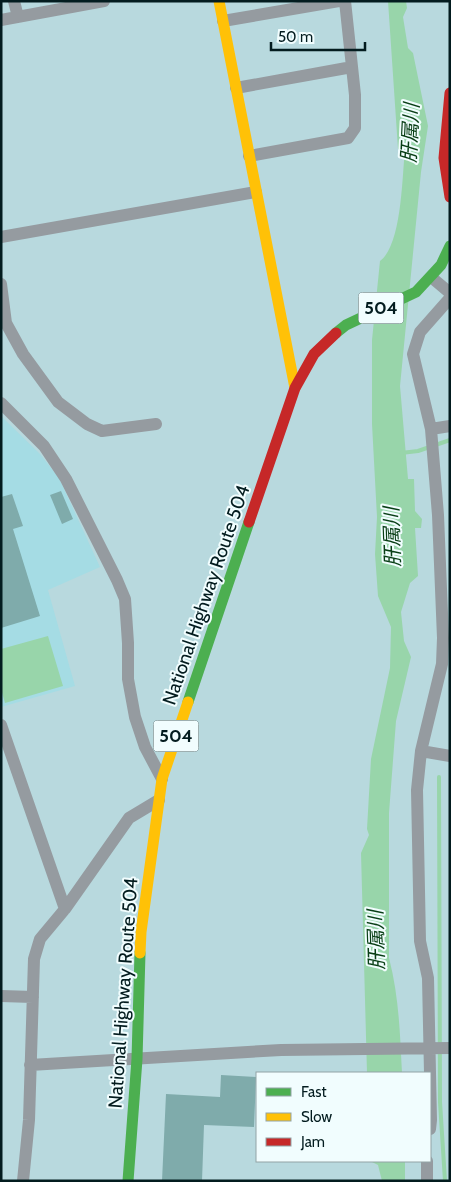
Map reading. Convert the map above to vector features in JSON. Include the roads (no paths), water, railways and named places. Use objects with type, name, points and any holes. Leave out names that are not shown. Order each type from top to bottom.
[{"type":"main road","points":[[219,1],[295,388]]},
{"type":"main road","points":[[450,93],[447,158],[450,197]]},
{"type":"main road","name":"National Highway Route 504","points":[[128,1181],[137,1059],[141,932],[162,779],[295,388],[314,354],[326,341],[346,325],[416,292],[441,265],[450,246]]},
{"type":"street","points":[[14,1],[18,17]]},
{"type":"street","points":[[1,20],[104,1]]},
{"type":"street","points":[[223,21],[339,1]]},
{"type":"street","points":[[249,156],[348,138],[355,128],[355,95],[344,1]]},
{"type":"street","points":[[236,88],[352,66]]},
{"type":"street","points":[[1,236],[256,192]]},
{"type":"street","points":[[431,277],[450,293]]},
{"type":"street","points":[[1,284],[6,323],[23,354],[58,402],[87,424],[102,431],[156,424]]},
{"type":"street","points":[[426,1072],[423,1048],[428,978],[420,941],[418,790],[421,751],[442,664],[445,591],[431,429],[413,354],[420,332],[450,298]]},
{"type":"street","points":[[1,403],[44,446],[66,479],[117,580],[125,599],[128,679],[135,717],[145,747],[162,779]]},
{"type":"street","points":[[431,429],[450,426]]},
{"type":"street","points":[[1,725],[65,909]]},
{"type":"street","points":[[421,751],[450,756]]},
{"type":"street","points":[[23,1181],[28,1140],[34,958],[40,939],[65,909],[130,818],[159,800]]},
{"type":"street","points":[[1,996],[32,997]]},
{"type":"street","points":[[30,1065],[280,1050],[450,1048]]},
{"type":"street","points":[[427,1162],[427,1181]]},
{"type":"water","name":"肝属川","points":[[388,1],[406,1],[407,8],[403,17],[408,48],[413,53],[428,126],[421,172],[400,386],[408,479],[414,479],[415,511],[422,519],[421,528],[415,528],[418,576],[410,583],[401,612],[404,641],[411,657],[396,721],[389,813],[389,958],[397,1001],[402,1072],[367,1072],[361,853],[369,835],[367,829],[371,759],[390,668],[391,627],[378,596],[375,554],[377,517],[372,424],[372,340],[380,261],[387,253],[393,241],[400,209],[405,150],[398,149]]},
{"type":"water","points":[[48,636],[63,686],[5,703],[1,689],[1,649]]},
{"type":"water","points":[[372,1162],[405,1162],[405,1181],[382,1181],[378,1165]]},
{"type":"waterway","points":[[401,453],[418,451],[450,440]]},
{"type":"waterway","points":[[439,777],[440,1102],[445,1181]]}]
